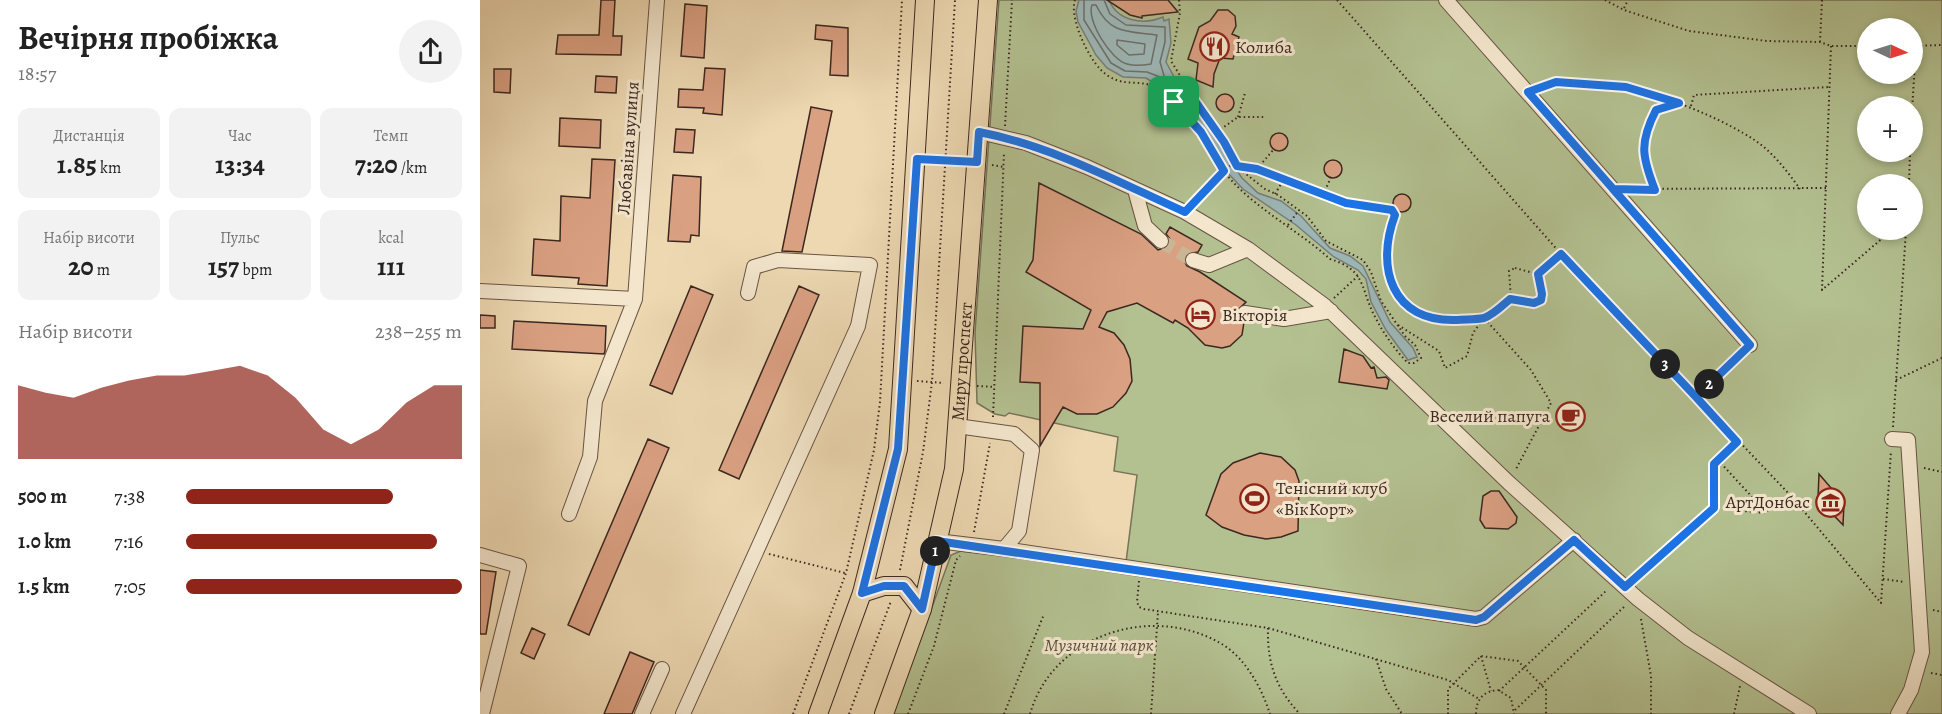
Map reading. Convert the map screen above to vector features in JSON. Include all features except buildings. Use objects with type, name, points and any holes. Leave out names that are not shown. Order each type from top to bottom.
[{"type":"main road","points":[[818,714],[862,593],[898,449],[925,0]]},
{"type":"main road","name":"Миру проспект","points":[[885,713],[922,609],[954,469],[988,0]]},
{"type":"main road","points":[[862,593],[897,585],[904,586],[922,609]]},
{"type":"street","name":"Любавіна вулиця","points":[[569,514],[590,457],[595,401],[635,299],[657,0]]},
{"type":"street","points":[[1446,0],[1750,345]]},
{"type":"street","points":[[979,132],[1005,137],[1087,167],[1185,212],[1248,249],[1328,309],[1509,483],[1636,598],[1688,638],[1809,714]]},
{"type":"street","points":[[1135,190],[1145,226],[1161,241]]},
{"type":"street","points":[[1193,260],[1209,265],[1248,249]]},
{"type":"street","points":[[683,714],[858,326],[870,265],[778,260],[754,267],[748,293]]},
{"type":"street","points":[[480,291],[635,299]]},
{"type":"street","points":[[1245,313],[1284,319],[1328,309]]},
{"type":"street","points":[[957,426],[1014,434],[1032,450],[1018,531],[1004,549]]},
{"type":"street","points":[[1892,439],[1908,440],[1922,652],[1911,690],[1898,714]]},
{"type":"street","points":[[937,541],[972,544],[1476,620],[1484,617],[1574,540]]},
{"type":"street","points":[[480,555],[519,566],[481,714]]},
{"type":"street","points":[[642,714],[662,669]]},
{"type":"path","points":[[792,714],[846,573],[874,450],[880,402],[903,0]]},
{"type":"path","points":[[849,714],[897,585],[923,452],[932,382],[955,0]]},
{"type":"path","points":[[908,714],[934,646],[956,560],[972,544],[992,430],[1012,0]]},
{"type":"path","points":[[1075,0],[1072,8],[1076,26],[1099,68],[1114,81],[1149,85],[1159,89],[1174,102],[1201,132],[1224,171],[1242,192],[1330,259],[1345,264],[1358,276],[1364,283],[1373,312],[1382,329],[1397,352],[1408,363],[1414,363],[1421,358],[1415,345],[1396,325],[1381,302],[1371,272],[1363,260],[1326,241],[1307,216],[1264,189],[1237,166],[1217,132],[1188,91],[1171,61],[1180,13],[1179,0]]},
{"type":"path","points":[[1337,0],[1561,254],[1737,442],[1790,495],[1881,603],[1905,240]]},
{"type":"path","points":[[1605,0],[1624,10],[1689,31],[1767,41],[1820,42],[1831,46],[1857,46]]},
{"type":"path","points":[[1624,10],[1628,0]]},
{"type":"path","points":[[1820,42],[1822,0]]},
{"type":"path","points":[[1923,46],[1942,45]]},
{"type":"path","points":[[1831,46],[1822,290],[1880,240]]},
{"type":"path","points":[[1528,92],[1556,82],[1626,87],[1690,106],[1755,140],[1786,169],[1800,189]]},
{"type":"path","points":[[1690,106],[1695,95],[1829,87]]},
{"type":"path","points":[[1174,102],[1188,91]]},
{"type":"path","points":[[1238,117],[1245,93]]},
{"type":"path","points":[[1655,190],[1643,158],[1645,131],[1656,110],[1679,103]]},
{"type":"path","points":[[1217,132],[1238,117],[1265,117]]},
{"type":"path","points":[[1257,169],[1274,148]]},
{"type":"path","points":[[917,159],[977,162],[1004,167]]},
{"type":"path","points":[[1185,212],[1235,161]]},
{"type":"path","points":[[1237,166],[1257,169],[1346,203],[1392,210],[1395,215],[1386,249],[1387,269],[1395,292],[1405,305],[1422,316],[1446,320],[1484,318]]},
{"type":"path","points":[[1324,193],[1331,177]]},
{"type":"path","points":[[1275,194],[1284,179]]},
{"type":"path","points":[[1613,189],[1826,188]]},
{"type":"path","points":[[1288,225],[1299,210]]},
{"type":"path","points":[[1538,274],[1561,254]]},
{"type":"path","points":[[1510,299],[1509,271],[1515,268],[1538,274]]},
{"type":"path","points":[[1396,325],[1438,351],[1445,368],[1467,356],[1473,333],[1484,318],[1510,299],[1534,303],[1541,300],[1538,274]]},
{"type":"path","points":[[1328,309],[1358,276]]},
{"type":"path","points":[[1484,318],[1531,370],[1551,403],[1509,483]]},
{"type":"path","points":[[1696,397],[1750,345]]},
{"type":"path","points":[[1896,380],[1942,358]]},
{"type":"path","points":[[903,380],[994,387]]},
{"type":"path","points":[[1714,508],[1714,464],[1737,442]]},
{"type":"path","points":[[1718,460],[1766,512]]},
{"type":"path","points":[[1910,465],[1942,472]]},
{"type":"path","points":[[1499,691],[1621,583],[1714,508],[1766,512],[1790,495]]},
{"type":"path","points":[[758,551],[846,573]]},
{"type":"path","points":[[1140,569],[1137,602],[1139,607],[1268,628],[1454,683],[1479,699]]},
{"type":"path","points":[[1883,579],[1917,583]]},
{"type":"path","points":[[1514,712],[1636,598]]},
{"type":"path","points":[[1636,598],[1651,676],[1651,714]]},
{"type":"path","points":[[1151,714],[1158,611]]},
{"type":"path","points":[[1004,714],[1044,614]]},
{"type":"path","points":[[1030,714],[1050,673],[1062,660],[1112,632],[1157,625],[1195,632],[1226,647],[1251,675],[1270,714]]},
{"type":"path","points":[[1268,628],[1269,655],[1276,682],[1300,714]]},
{"type":"path","points":[[1481,656],[1518,661],[1546,690],[1546,714]]},
{"type":"path","points":[[1448,714],[1448,689],[1481,656]]},
{"type":"path","points":[[1481,656],[1491,691]]},
{"type":"path","points":[[1376,659],[1386,689],[1402,714]]},
{"type":"path","points":[[1734,714],[1743,674]]},
{"type":"path","points":[[1475,713],[1479,699],[1491,691],[1499,691],[1511,698],[1514,712]]},
{"type":"green space","name":"Музичний парк","points":[[999,0],[1942,0],[1942,714],[893,714],[951,555],[961,551],[1125,570],[1137,475],[1114,471],[1118,437],[1009,413],[1005,416],[995,414],[977,403],[975,332]]},
{"type":"water","points":[[1079,0],[1109,0],[1119,13],[1132,20],[1148,21],[1163,17],[1164,21],[1169,19],[1171,43],[1166,62],[1178,84],[1242,178],[1258,193],[1281,201],[1301,216],[1330,248],[1350,256],[1363,266],[1390,322],[1413,348],[1417,357],[1408,360],[1386,330],[1371,302],[1366,279],[1358,270],[1334,257],[1296,225],[1243,189],[1226,171],[1199,124],[1175,96],[1146,78],[1123,77],[1107,68],[1096,55],[1078,22],[1076,11]]},
{"type":"tunnel","points":[[1161,241],[1193,260]]},
{"type":"place","name":"Колиба","points":[[1214,47]]},
{"type":"place","name":"Вікторія","points":[[1201,315]]},
{"type":"place","name":"Веселий папуга","points":[[1571,416]]},
{"type":"place","name":"Тенісний клуб «ВікКорт»","points":[[1255,498]]},
{"type":"place","name":"АртДонбас","points":[[1831,502]]},
{"type":"route","points":[[1174,102],[1188,91],[1224,142],[1237,166],[1257,169],[1346,203],[1392,210],[1395,215],[1386,249],[1387,269],[1395,292],[1405,305],[1422,316],[1446,320],[1484,318],[1510,299],[1522,299],[1534,303],[1541,300],[1538,274],[1561,254],[1696,397],[1750,345],[1571,140],[1528,92],[1556,82],[1626,87],[1679,103],[1656,110],[1645,131],[1643,158],[1655,190],[1613,189],[1750,345],[1696,397],[1737,442],[1714,464],[1714,508],[1625,587],[1574,540],[1484,617],[1476,620],[972,544],[937,541],[922,609],[904,586],[884,586],[862,593],[898,449],[917,159],[977,162],[979,132],[1005,137],[1087,167],[1185,212],[1224,171],[1201,132],[1174,102]]}]
